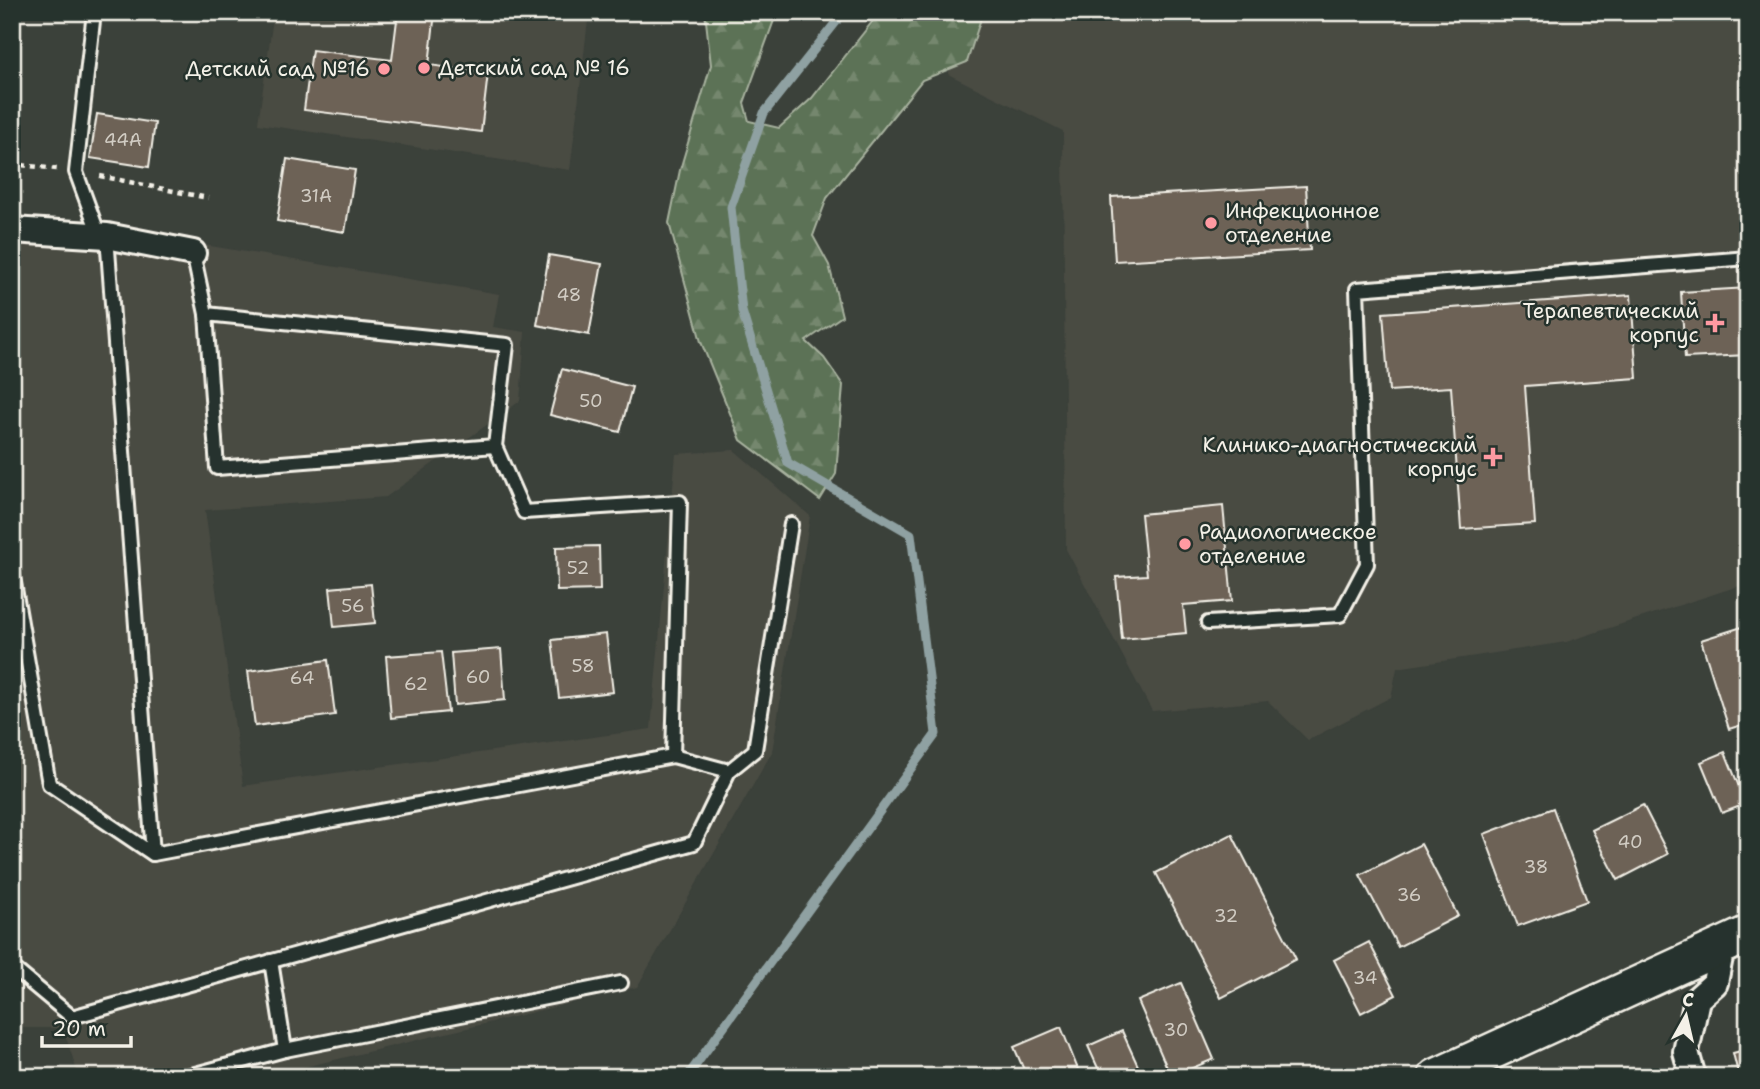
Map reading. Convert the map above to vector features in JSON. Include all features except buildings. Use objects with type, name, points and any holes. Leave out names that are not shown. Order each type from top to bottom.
[{"type":"street","points":[[12,230],[103,235],[193,253]]},
{"type":"street","points":[[1436,1077],[1735,941]]},
{"type":"street","points":[[1693,1077],[1686,1052],[1697,999],[1715,982],[1735,941]]},
{"type":"lane","points":[[94,12],[76,172],[103,235],[153,854]]},
{"type":"lane","points":[[1747,12],[1748,18]]},
{"type":"lane","points":[[193,253],[206,314],[217,468],[495,446]]},
{"type":"lane","points":[[1208,623],[1339,615],[1367,564],[1357,289],[1748,258]]},
{"type":"lane","points":[[206,314],[507,345],[495,446],[524,512],[680,502],[673,756]]},
{"type":"lane","points":[[12,967],[72,1017],[694,843],[729,771],[755,750],[791,524]]},
{"type":"lane","points":[[12,570],[48,784],[153,854],[673,756],[729,771]]},
{"type":"lane","points":[[271,961],[285,1050]]},
{"type":"lane","points":[[184,1077],[285,1050],[621,983]]},
{"type":"path","points":[[12,164],[76,172],[208,198]]},
{"type":"shaded area","name":"Детский сад № 16","points":[[274,12],[589,12],[570,170],[258,124]]},
{"type":"shaded area","points":[[974,12],[1748,12],[1748,583],[1566,642],[1397,668],[1391,697],[1308,740],[1268,701],[1152,711],[1066,549],[1063,131],[948,74]]},
{"type":"shaded area","points":[[12,213],[499,294],[493,327],[525,332],[520,401],[386,497],[205,510],[243,786],[651,729],[676,454],[734,450],[810,516],[772,752],[637,987],[263,1077],[79,1077],[63,1028],[12,1028]]},
{"type":"green space","points":[[705,12],[777,12],[744,103],[749,121],[779,128],[812,98],[880,12],[983,12],[967,62],[922,80],[827,198],[813,236],[829,265],[842,316],[806,341],[824,358],[843,385],[836,474],[820,500],[741,440],[701,342],[669,223],[680,170],[711,65]]},
{"type":"waterway","points":[[687,1077],[936,734],[911,534],[788,463],[742,311],[731,207],[764,113],[844,12]]},
{"type":"place","name":"Детский сад № 16","points":[[424,68]]},
{"type":"place","name":"Детский сад №16","points":[[384,69]]},
{"type":"place","name":"Инфекционное отделение","points":[[1211,223]]},
{"type":"place","name":"Терапевтический корпус","points":[[1715,323]]},
{"type":"place","name":"Клинико-диагностический корпус","points":[[1493,457]]},
{"type":"place","name":"Радиологическое отделение","points":[[1185,544]]}]
